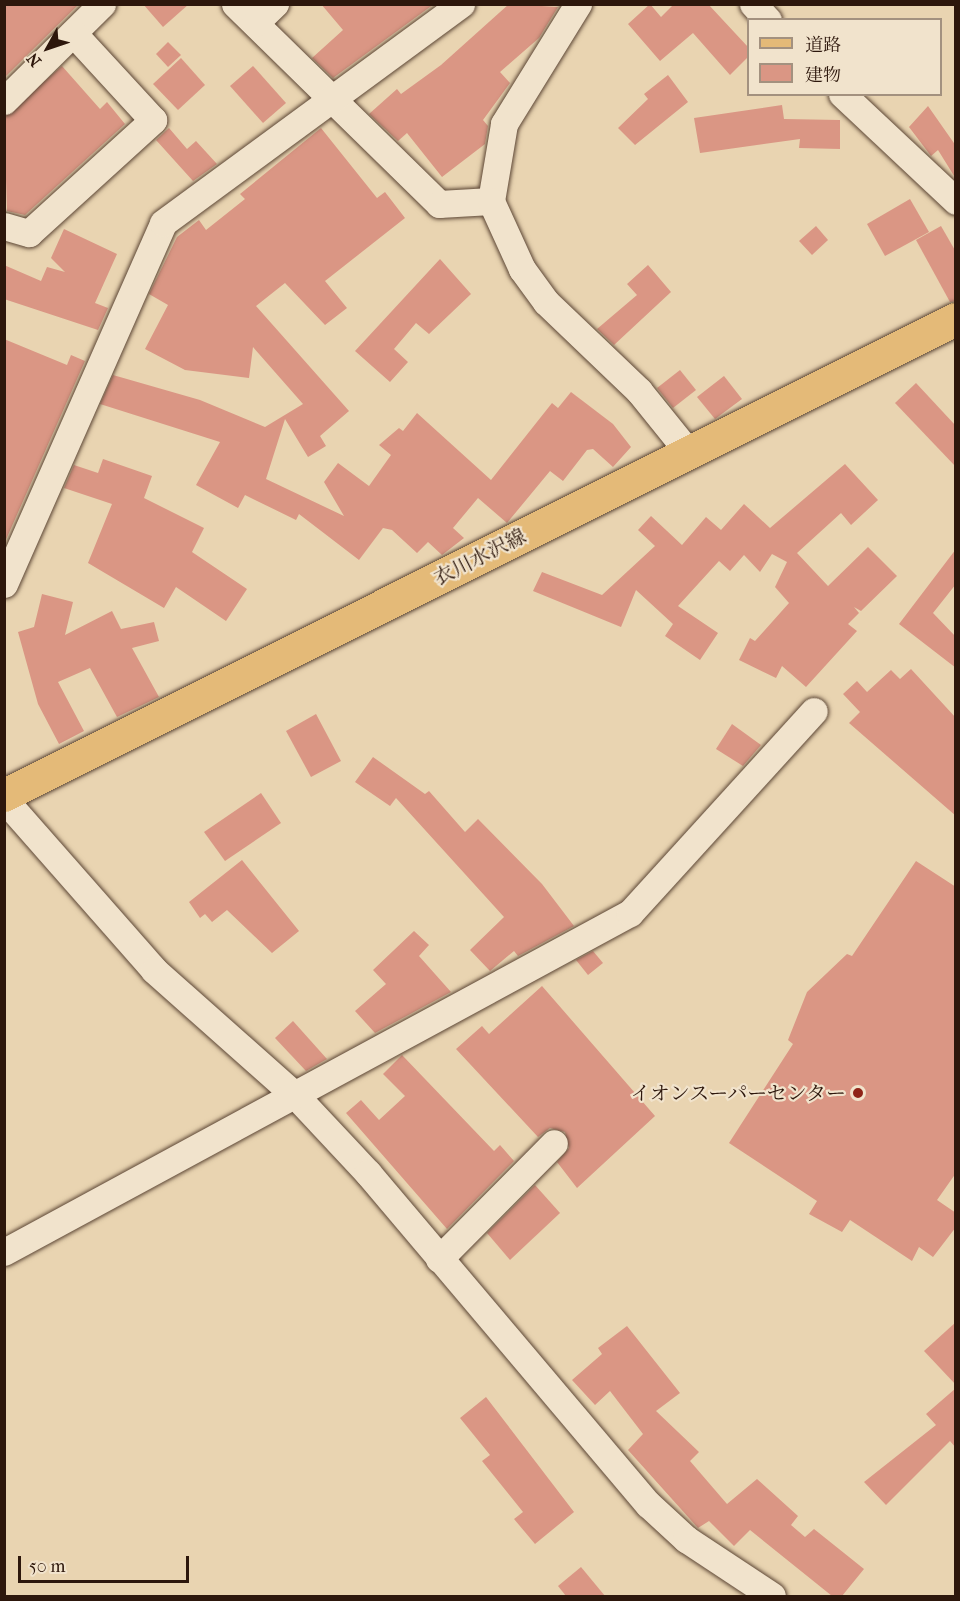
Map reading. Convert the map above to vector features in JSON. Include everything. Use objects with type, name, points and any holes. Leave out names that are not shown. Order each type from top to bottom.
[{"type":"main road","name":"衣川水沢線","points":[[4,797],[956,319]]},
{"type":"street","points":[[4,101],[102,4]]},
{"type":"street","points":[[235,4],[439,204],[491,201]]},
{"type":"street","points":[[255,23],[275,4]]},
{"type":"street","points":[[4,584],[163,223],[333,101],[461,4]]},
{"type":"street","points":[[579,4],[504,124],[491,201],[522,269],[546,302],[639,391],[689,453]]},
{"type":"street","points":[[753,4],[766,18]]},
{"type":"street","points":[[4,226],[29,233],[153,120],[73,33]]},
{"type":"street","points":[[844,96],[956,201]]},
{"type":"street","points":[[4,1252],[630,914],[814,711]]},
{"type":"street","points":[[4,797],[154,970],[295,1095],[440,1259],[648,1504],[686,1539],[772,1596]]},
{"type":"street","points":[[440,1259],[554,1143]]},
{"type":"building","points":[[4,4],[79,4],[4,78]]},
{"type":"building","points":[[143,4],[189,4],[163,27]]},
{"type":"building","points":[[321,4],[434,4],[333,78],[312,58],[343,30]]},
{"type":"building","points":[[509,4],[558,7],[539,38],[500,72],[510,83],[483,120],[488,126],[485,144],[442,177],[407,133],[398,141],[369,114],[397,89],[401,94],[441,65]]},
{"type":"building","points":[[650,4],[661,17],[674,4],[708,4],[747,46],[747,58],[730,75],[693,33],[660,61],[628,24]]},
{"type":"building","points":[[168,42],[181,55],[168,67],[156,54]]},
{"type":"building","points":[[181,58],[205,85],[178,110],[153,84]]},
{"type":"building","points":[[62,66],[100,109],[107,102],[125,124],[25,215],[7,211],[4,116]]},
{"type":"building","points":[[253,66],[286,103],[263,123],[230,86]]},
{"type":"building","points":[[668,75],[688,102],[635,145],[618,128],[648,99],[644,94]]},
{"type":"building","points":[[782,105],[784,119],[840,120],[840,149],[799,148],[800,139],[700,153],[694,118]]},
{"type":"building","points":[[928,106],[956,146],[956,179],[938,150],[931,156],[909,127]]},
{"type":"building","points":[[169,128],[187,149],[196,141],[217,164],[193,181],[156,140]]},
{"type":"building","points":[[321,128],[377,198],[385,192],[405,218],[325,281],[347,308],[325,325],[285,283],[256,306],[349,411],[320,436],[326,446],[308,457],[285,419],[266,479],[344,516],[324,482],[338,463],[369,486],[391,455],[379,445],[399,428],[403,431],[417,413],[491,480],[552,403],[558,408],[571,392],[613,424],[631,447],[613,467],[593,449],[587,450],[563,481],[550,471],[507,523],[478,498],[453,528],[464,538],[442,555],[428,542],[417,553],[392,530],[383,528],[359,560],[299,514],[296,520],[245,495],[238,508],[196,485],[220,442],[100,404],[113,375],[200,400],[265,427],[303,404],[253,347],[249,378],[185,370],[145,349],[168,305],[149,294],[177,237],[199,220],[206,230],[245,199],[240,194]]},
{"type":"building","points":[[910,199],[929,232],[885,256],[867,224]]},
{"type":"building","points":[[816,226],[828,240],[812,255],[799,241]]},
{"type":"building","points":[[941,226],[956,252],[956,301],[950,302],[916,240]]},
{"type":"building","points":[[64,229],[117,254],[95,303],[108,308],[98,330],[4,299],[4,265],[41,281],[47,267],[65,272],[51,258]]},
{"type":"building","points":[[440,259],[471,294],[429,334],[416,323],[394,349],[408,362],[390,382],[355,351]]},
{"type":"building","points":[[648,265],[671,292],[614,345],[597,329],[637,295],[627,284]]},
{"type":"building","points":[[4,339],[67,365],[71,355],[85,361],[4,544]]},
{"type":"building","points":[[680,370],[696,390],[673,408],[657,388]]},
{"type":"building","points":[[724,376],[742,399],[715,419],[697,397]]},
{"type":"building","points":[[916,383],[956,426],[956,467],[895,403]]},
{"type":"building","points":[[103,459],[152,476],[144,498],[204,528],[192,552],[247,589],[226,621],[176,587],[164,608],[88,563],[112,504],[64,488],[74,465],[98,473]]},
{"type":"building","points":[[845,464],[878,500],[851,525],[841,513],[797,553],[828,586],[868,547],[897,576],[861,611],[854,607],[859,613],[848,624],[857,631],[806,687],[782,666],[776,678],[739,660],[750,638],[755,641],[789,603],[775,587],[787,562],[772,554],[760,572],[744,555],[730,571],[719,561],[678,606],[718,633],[700,660],[665,636],[673,624],[636,590],[621,627],[533,591],[542,572],[602,595],[655,546],[638,530],[651,516],[682,545],[706,517],[721,530],[744,504],[770,528]]},
{"type":"building","points":[[956,549],[956,584],[933,613],[956,637],[956,668],[899,624]]},
{"type":"building","points":[[42,594],[73,602],[65,635],[112,611],[121,629],[154,622],[159,641],[132,648],[159,697],[117,717],[90,668],[58,682],[84,731],[59,744],[38,704],[18,632],[34,627]]},
{"type":"building","points":[[911,669],[956,718],[956,816],[849,723],[860,712],[843,694],[857,681],[867,692],[891,670],[900,679]]},
{"type":"building","points":[[316,714],[341,761],[311,777],[286,731]]},
{"type":"building","points":[[732,724],[761,745],[743,766],[716,749]]},
{"type":"building","points":[[373,757],[425,794],[429,791],[465,832],[478,819],[542,884],[574,926],[518,956],[514,951],[490,971],[470,950],[504,917],[396,798],[390,806],[355,782]]},
{"type":"building","points":[[261,793],[281,823],[225,861],[204,832]]},
{"type":"building","points":[[242,860],[299,931],[272,953],[227,910],[212,922],[205,914],[200,918],[189,902]]},
{"type":"building","name":"イオンスーパーセンター","points":[[916,861],[956,887],[956,1173],[937,1200],[956,1213],[956,1227],[933,1257],[919,1247],[912,1261],[850,1220],[842,1232],[809,1214],[817,1201],[729,1143],[793,1044],[788,1040],[807,992],[847,954],[852,956]]},
{"type":"building","points":[[414,931],[429,945],[419,956],[451,992],[375,1033],[355,1011],[386,984],[373,970]]},
{"type":"building","points":[[593,951],[603,963],[588,975],[576,960]]},
{"type":"building","points":[[542,986],[655,1116],[577,1188],[557,1162],[569,1148],[565,1132],[550,1128],[538,1137],[456,1049],[482,1026],[489,1034]]},
{"type":"building","points":[[293,1021],[327,1059],[306,1071],[275,1038]]},
{"type":"building","points":[[402,1055],[494,1151],[500,1145],[514,1161],[447,1229],[346,1113],[361,1100],[379,1120],[405,1096],[383,1074]]},
{"type":"building","points":[[535,1185],[560,1213],[510,1260],[487,1233]]},
{"type":"building","points":[[956,1322],[956,1385],[924,1351]]},
{"type":"building","points":[[627,1326],[680,1393],[656,1411],[699,1452],[690,1461],[727,1504],[757,1479],[798,1516],[791,1525],[805,1537],[814,1529],[864,1569],[842,1596],[832,1596],[750,1530],[734,1546],[709,1521],[698,1528],[628,1450],[643,1434],[610,1391],[595,1405],[572,1380],[602,1354],[598,1348]]},
{"type":"building","points":[[956,1388],[956,1448],[950,1441],[886,1505],[864,1482],[936,1425],[926,1414]]},
{"type":"building","points":[[486,1397],[574,1512],[535,1544],[514,1519],[523,1512],[482,1461],[490,1455],[460,1418]]},
{"type":"building","points":[[581,1567],[605,1596],[566,1596],[558,1586]]},
{"type":"place","name":"イオンスーパーセンター","points":[[858,1093]]}]
